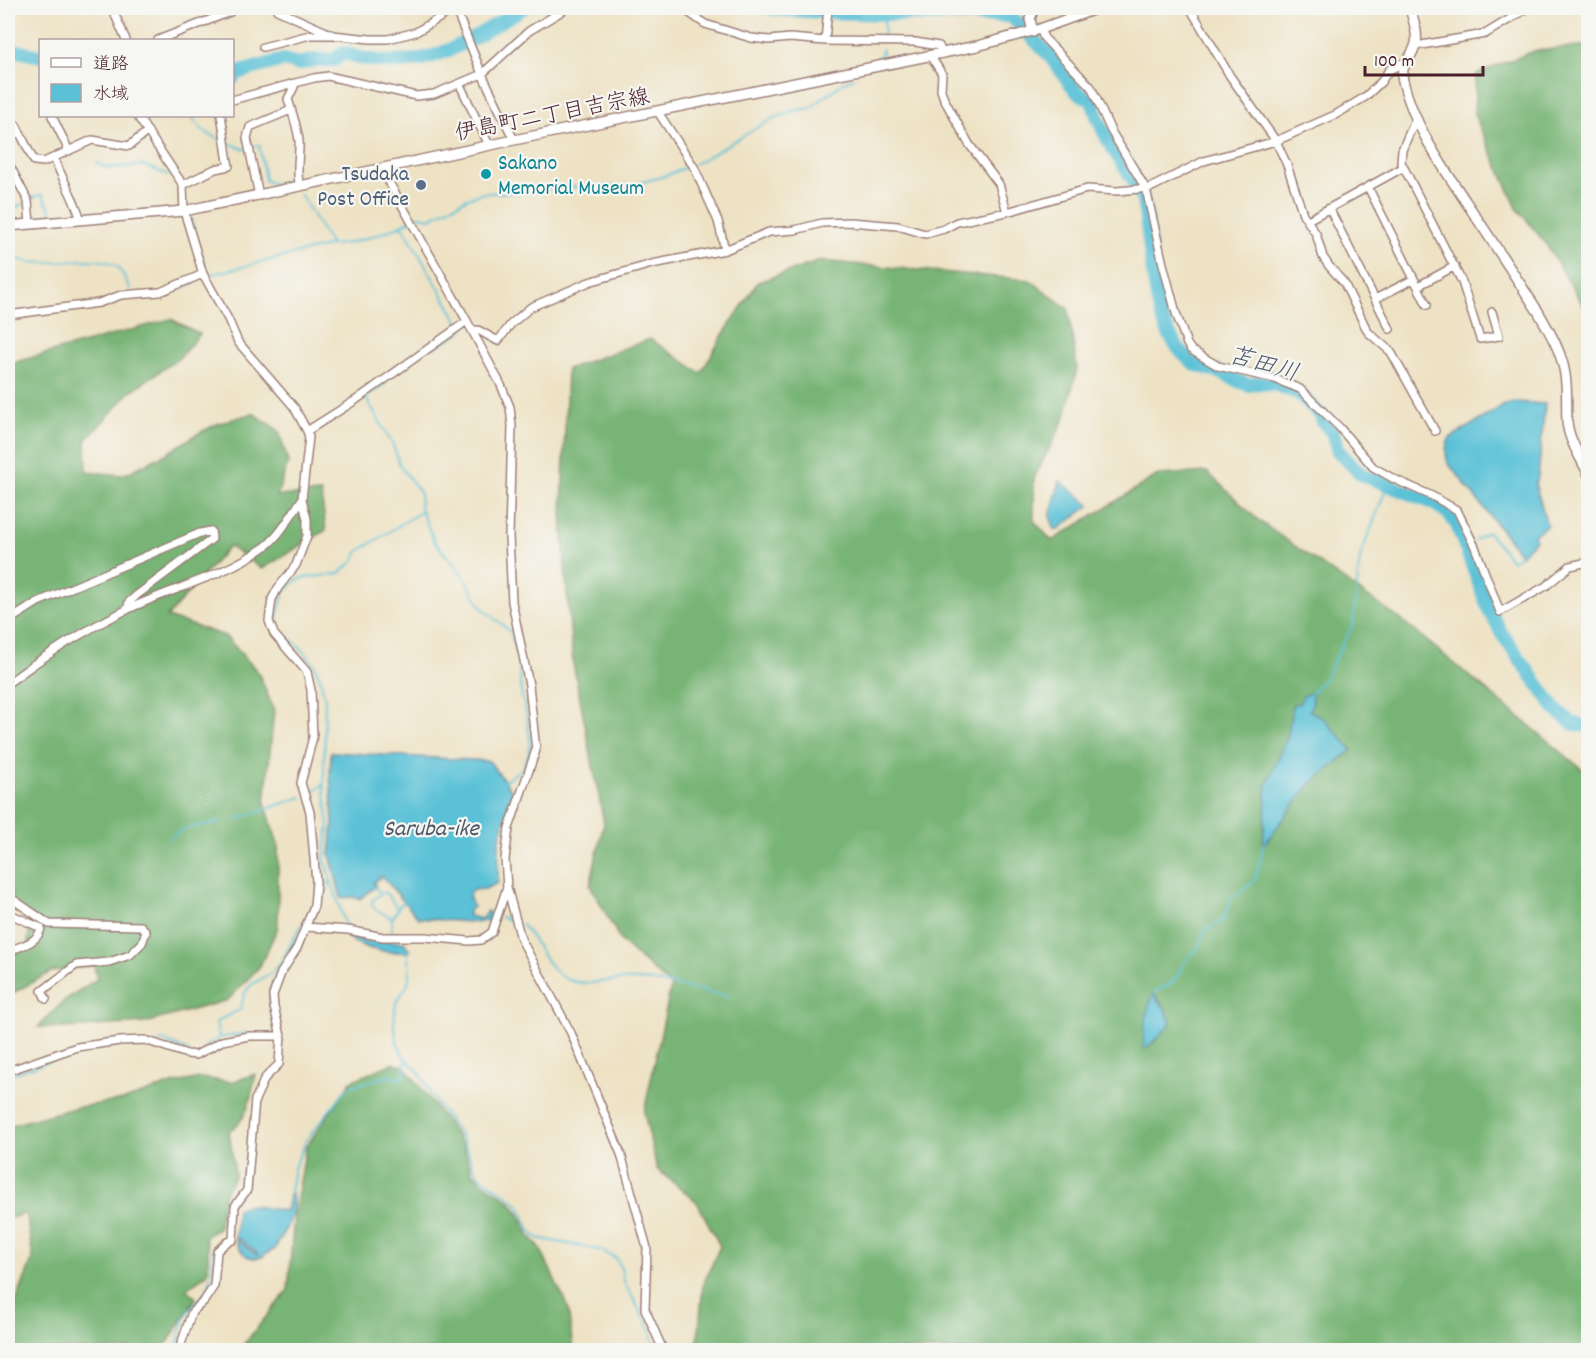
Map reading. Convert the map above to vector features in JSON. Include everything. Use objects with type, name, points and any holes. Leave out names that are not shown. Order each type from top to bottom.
[{"type":"street","points":[[112,8],[126,39]]},
{"type":"street","points":[[161,39],[230,12],[232,8]]},
{"type":"street","points":[[276,8],[333,35]]},
{"type":"street","points":[[234,99],[328,76],[416,96],[434,94],[482,74],[529,31],[567,8]]},
{"type":"street","points":[[682,8],[705,24],[751,38],[915,42],[939,46],[942,53]]},
{"type":"street","points":[[825,41],[828,8]]},
{"type":"street","points":[[1034,8],[1030,19],[1037,31],[1091,87],[1111,131],[1145,189],[1176,313],[1191,350],[1218,366],[1275,379],[1300,389],[1339,427],[1373,466],[1457,510],[1475,547],[1500,612],[1546,586],[1570,566],[1588,562]]},
{"type":"street","name":"伊島町二丁目吉宗線","points":[[8,226],[184,210],[259,196],[489,145],[930,56],[1037,31],[1098,8]]},
{"type":"street","points":[[1190,8],[1230,76],[1276,141],[1287,165],[1303,214],[1316,234],[1323,257],[1344,283],[1368,332],[1390,352],[1435,431]]},
{"type":"street","points":[[1410,8],[1417,35],[1416,46],[1405,62],[1402,72],[1416,118],[1431,149],[1539,313],[1554,340],[1564,368],[1567,422],[1571,439],[1588,472]]},
{"type":"street","points":[[1416,46],[1485,34],[1528,8]]},
{"type":"street","points":[[263,47],[310,35],[388,39],[417,32],[456,9],[482,74],[514,140]]},
{"type":"street","points":[[930,56],[942,74],[941,90],[944,99],[969,144],[999,184],[1007,212]]},
{"type":"street","points":[[472,331],[478,330],[498,341],[511,324],[531,307],[589,282],[652,264],[726,250],[769,232],[795,230],[822,223],[850,222],[898,226],[925,234],[944,229],[957,222],[1007,212],[1088,189],[1117,191],[1145,189],[1215,156],[1276,141],[1335,115],[1365,97],[1381,82],[1389,70],[1405,62]]},
{"type":"street","points":[[293,84],[294,87],[288,99],[299,142],[296,174],[300,187]]},
{"type":"street","points":[[460,85],[489,145]]},
{"type":"street","points":[[259,196],[247,138],[250,127],[291,110]]},
{"type":"street","points":[[658,112],[693,165],[718,221],[726,250]]},
{"type":"street","points":[[52,117],[69,151]]},
{"type":"street","points":[[138,117],[183,185],[184,210],[203,274],[238,342],[294,407],[309,437],[302,499],[308,519],[307,536],[297,565],[272,599],[269,621],[274,634],[307,672],[310,690],[314,737],[301,783],[310,812],[316,882],[314,906],[297,948],[281,973],[273,995],[281,1036],[279,1064],[265,1078],[255,1100],[247,1190],[235,1206],[233,1240],[217,1251],[213,1286],[204,1301],[192,1312],[179,1350]]},
{"type":"street","points":[[183,185],[215,169],[229,166],[221,117]]},
{"type":"street","points":[[1416,118],[1402,150],[1401,162],[1455,266],[1480,339],[1499,336],[1492,312]]},
{"type":"street","points":[[8,122],[16,125],[34,161],[44,162],[92,140],[129,146],[148,131]]},
{"type":"street","points":[[54,158],[63,181],[75,198],[81,220]]},
{"type":"street","points":[[8,162],[28,201],[30,224]]},
{"type":"street","points":[[1308,220],[1404,167]]},
{"type":"street","points":[[381,168],[463,324],[472,331],[501,385],[511,416],[509,536],[512,602],[529,685],[536,740],[534,758],[513,814],[507,841],[505,859],[507,887],[521,939],[571,1033],[621,1154],[647,1248],[645,1309],[663,1350]]},
{"type":"street","points":[[1368,187],[1427,305]]},
{"type":"street","points":[[1329,208],[1390,329]]},
{"type":"street","points":[[1375,299],[1455,266]]},
{"type":"street","points":[[8,315],[99,303],[121,295],[160,292],[203,274]]},
{"type":"street","points":[[307,431],[356,400],[463,324]]},
{"type":"street","points":[[8,683],[46,654],[127,609],[215,574],[267,545],[302,499]]},
{"type":"street","points":[[8,621],[38,602],[200,533],[211,531],[212,539],[137,595],[129,602],[127,609]]},
{"type":"street","points":[[308,922],[392,937],[481,940],[492,932],[507,887]]},
{"type":"street","points":[[8,896],[49,924],[141,926],[146,932],[142,943],[130,955],[109,962],[76,965],[42,991],[46,999]]},
{"type":"street","points":[[8,916],[12,915],[41,928],[40,935],[32,942],[8,951]]},
{"type":"street","points":[[8,1071],[77,1047],[120,1041],[145,1040],[196,1055],[222,1041],[249,1036],[281,1036]]},
{"type":"green space","points":[[1588,47],[1588,313],[1546,244],[1517,208],[1474,114],[1476,74],[1534,51]]},
{"type":"green space","points":[[820,261],[1030,280],[1068,309],[1077,369],[1064,420],[1034,478],[1034,521],[1052,541],[1158,475],[1207,472],[1259,521],[1404,622],[1588,774],[1588,1350],[697,1350],[703,1285],[720,1246],[697,1202],[657,1169],[644,1112],[671,986],[622,943],[590,885],[604,823],[573,663],[566,581],[562,513],[567,369],[650,339],[701,373],[758,282]],"holes":[[[1299,705],[1324,719],[1352,750],[1309,785],[1263,846],[1267,785],[1288,735],[1292,706]],[[1155,995],[1165,1008],[1171,1023],[1159,1034],[1154,1043]]]},
{"type":"green space","points":[[171,319],[200,334],[178,359],[131,391],[86,440],[87,472],[123,475],[166,454],[217,424],[253,413],[279,431],[288,462],[277,496],[321,493],[326,530],[262,569],[229,546],[167,617],[225,636],[258,672],[274,710],[265,803],[278,844],[278,927],[260,966],[228,1000],[145,1023],[64,1028],[38,1027],[66,999],[97,979],[94,965],[51,972],[8,994],[8,957],[27,947],[31,919],[8,900],[8,364]]},
{"type":"green space","points":[[393,1063],[405,1067],[446,1121],[463,1145],[472,1172],[482,1182],[509,1200],[520,1215],[530,1237],[539,1246],[568,1308],[573,1350],[239,1350],[288,1290],[294,1216],[306,1147],[351,1081]]},
{"type":"green space","points":[[256,1074],[245,1114],[229,1131],[235,1175],[224,1194],[219,1227],[205,1237],[208,1249],[208,1273],[186,1289],[196,1298],[168,1342],[157,1350],[8,1350],[8,1322],[33,1258],[26,1213],[8,1219],[8,1126],[74,1108],[124,1100],[172,1084],[200,1078],[232,1082]]},
{"type":"water","points":[[1514,402],[1545,404],[1538,478],[1535,483],[1547,525],[1534,535],[1536,539],[1521,555],[1448,463],[1446,453],[1450,438],[1504,405]]},
{"type":"water","points":[[1060,481],[1090,505],[1055,530],[1050,516]]},
{"type":"water","points":[[1312,692],[1313,703],[1309,710],[1324,719],[1352,750],[1309,785],[1263,846],[1267,785],[1288,735],[1292,706],[1295,703],[1299,704],[1303,696]]},
{"type":"water","name":"Saruba-ike","points":[[331,752],[489,761],[513,792],[499,842],[498,883],[485,889],[473,890],[469,896],[473,907],[469,910],[469,916],[482,919],[487,911],[492,914],[490,921],[469,922],[418,918],[382,876],[373,883],[376,886],[360,899],[341,898],[330,854],[333,823]]},
{"type":"water","points":[[345,933],[365,941],[404,942],[410,951],[375,950],[357,943]]},
{"type":"water","points":[[1152,994],[1165,1008],[1171,1023],[1154,1042],[1143,1049],[1144,1026]]},
{"type":"water","points":[[290,1192],[293,1199],[292,1214],[274,1250],[263,1257],[249,1257],[240,1249],[235,1240],[258,1254],[235,1238],[237,1209],[247,1205],[286,1211]]},
{"type":"waterway","points":[[234,77],[237,73],[283,60],[298,64],[315,60],[333,60],[344,53],[370,60],[395,62],[417,60],[459,45],[523,8]]},
{"type":"waterway","name":"苫田川","points":[[771,8],[841,13],[1011,16],[1050,56],[1076,91],[1092,101],[1108,141],[1138,188],[1146,219],[1160,310],[1168,331],[1179,349],[1195,364],[1242,383],[1274,384],[1298,393],[1321,415],[1323,422],[1334,435],[1337,450],[1361,474],[1433,503],[1448,513],[1457,525],[1489,610],[1502,634],[1557,711],[1574,724],[1588,726]]},
{"type":"waterway","points":[[883,39],[885,15]]},
{"type":"waterway","points":[[8,49],[39,56]]},
{"type":"waterway","points":[[875,60],[882,53],[882,49]]},
{"type":"waterway","points":[[695,164],[772,119],[796,110],[809,109],[844,82],[854,78]]},
{"type":"waterway","points":[[193,117],[207,133],[221,140],[243,149],[259,145],[265,180],[273,184],[294,179],[295,182]]},
{"type":"waterway","points":[[97,163],[107,168],[142,165],[169,175]]},
{"type":"waterway","points":[[402,225],[419,216],[430,218],[468,198],[483,193],[628,186],[665,176],[689,166]]},
{"type":"waterway","points":[[31,199],[42,194],[53,215],[58,216]]},
{"type":"waterway","points":[[300,194],[331,245],[358,241],[402,225],[463,330],[433,349]]},
{"type":"waterway","points":[[8,205],[11,210],[24,203]]},
{"type":"waterway","points":[[191,219],[209,275],[331,245]]},
{"type":"waterway","points":[[8,254],[20,260],[34,262],[104,261],[117,267],[130,289]]},
{"type":"waterway","points":[[133,297],[159,298],[199,280]]},
{"type":"waterway","points":[[385,384],[366,398],[393,445],[400,466],[420,492],[420,507],[434,541],[462,574],[483,609],[511,632],[519,666],[521,692],[530,739],[529,752],[523,768],[503,782]]},
{"type":"waterway","points":[[1311,693],[1325,678],[1353,624],[1360,557],[1388,484]]},
{"type":"waterway","points":[[346,927],[324,858],[329,826],[324,785],[325,700],[314,664],[298,645],[279,631],[278,612],[284,592],[297,580],[338,574],[353,562],[359,551],[422,511]]},
{"type":"waterway","points":[[1475,540],[1488,532],[1512,561],[1520,554]]},
{"type":"waterway","points":[[308,795],[323,785]]},
{"type":"waterway","points":[[237,819],[302,797]]},
{"type":"waterway","points":[[170,838],[183,829],[220,822]]},
{"type":"waterway","points":[[1153,997],[1158,989],[1173,982],[1186,960],[1199,946],[1203,933],[1223,920],[1232,897],[1251,884],[1256,877],[1264,843]]},
{"type":"waterway","points":[[312,918],[331,880]]},
{"type":"waterway","points":[[373,886],[381,893],[386,893],[398,909],[392,919],[392,934]]},
{"type":"waterway","points":[[381,893],[372,901],[374,908],[392,919]]},
{"type":"waterway","points":[[397,908],[406,900]]},
{"type":"waterway","points":[[501,917],[513,922]]},
{"type":"waterway","points":[[204,1047],[219,1038],[216,1022],[241,1009],[244,995],[249,987],[270,974],[278,965],[305,922]]},
{"type":"waterway","points":[[521,924],[552,967],[571,981],[585,983],[620,980],[647,981],[729,996]]},
{"type":"waterway","points":[[289,955],[297,938]]},
{"type":"waterway","points":[[407,949],[410,975],[407,986],[396,1002],[394,1024],[397,1042],[404,1057],[419,1072],[432,1096],[462,1138],[478,1175],[520,1207],[530,1231],[537,1238],[600,1250],[616,1258],[625,1284],[651,1330],[652,1339],[658,1350]]},
{"type":"waterway","points":[[272,1033],[276,1030],[270,1006],[270,991],[279,969]]},
{"type":"waterway","points":[[219,1038],[246,1033]]},
{"type":"waterway","points":[[160,1042],[162,1040],[188,1051]]},
{"type":"waterway","points":[[8,1075],[66,1056],[123,1044],[136,1047],[153,1046]]},
{"type":"waterway","points":[[290,1192],[294,1168],[307,1139],[348,1087],[389,1076],[399,1079],[404,1077],[404,1065],[408,1061]]},
{"type":"waterway","points":[[212,1271],[212,1252],[216,1247]]},
{"type":"waterway","points":[[178,1345],[186,1316],[206,1292],[211,1276]]},
{"type":"waterway","points":[[648,1350],[654,1344]]},
{"type":"place","name":"Sakano Memorial Museum","points":[[486,174]]},
{"type":"place","name":"Tsudaka Post Office","points":[[421,185]]}]
